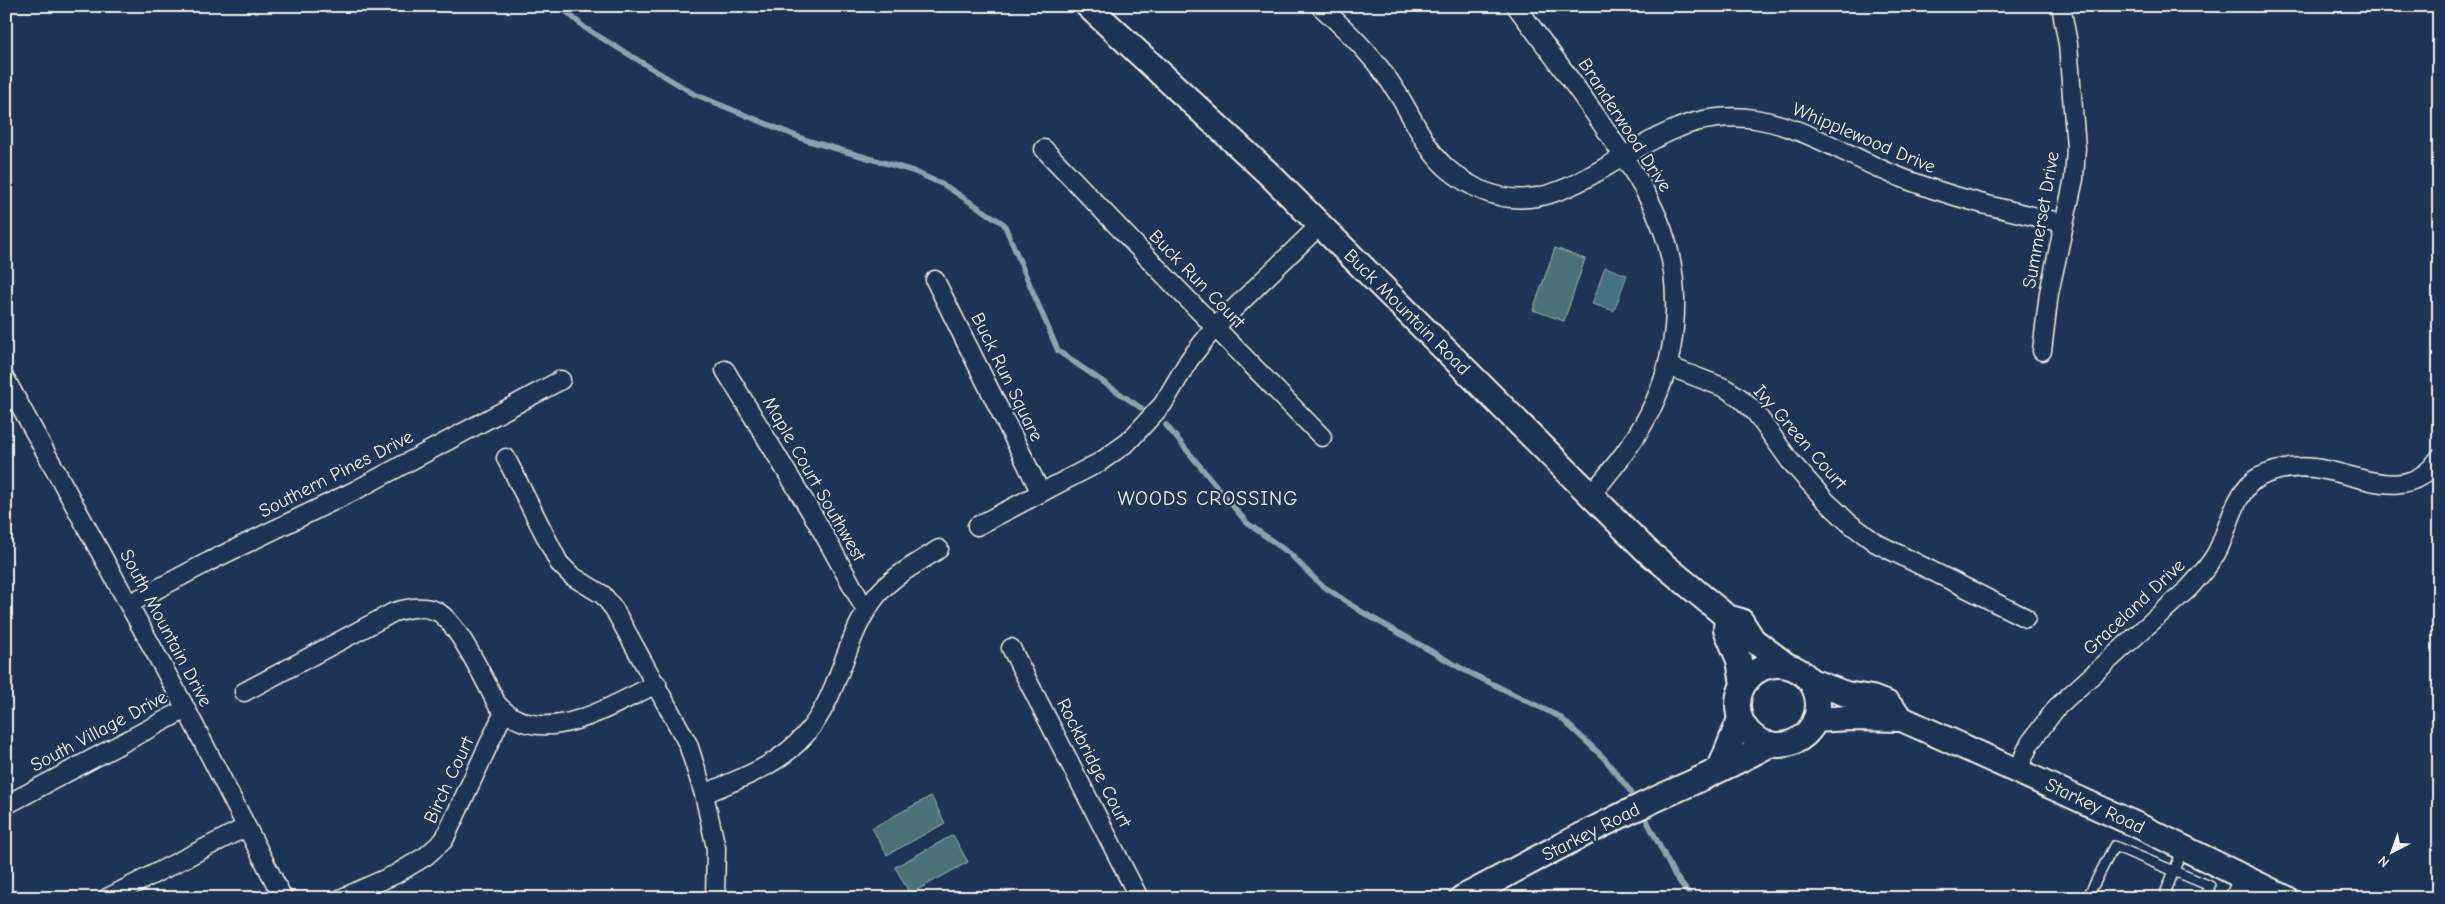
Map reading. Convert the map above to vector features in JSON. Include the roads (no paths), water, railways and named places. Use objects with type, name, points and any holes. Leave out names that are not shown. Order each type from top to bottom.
[{"type":"main road","name":"Buck Mountain Road","points":[[1088,6],[1270,175],[1648,551],[1727,618],[1741,621],[1754,640],[1767,653],[1786,665]]},
{"type":"main road","points":[[1727,618],[1726,629],[1739,660],[1743,684]]},
{"type":"main road","points":[[1773,664],[1786,665],[1804,674],[1811,681],[1817,694],[1818,707],[1815,720],[1807,732],[1797,740],[1783,745],[1770,744],[1757,739],[1747,731],[1740,719],[1737,708],[1738,695],[1743,684],[1751,675],[1761,668],[1773,664]]},
{"type":"main road","name":"Starkey Road","points":[[1811,681],[1846,694],[1872,698],[1888,704],[1902,719]]},
{"type":"main road","name":"Starkey Road","points":[[1815,720],[1850,718],[1902,719],[2017,770],[2183,848],[2239,887],[2286,898]]},
{"type":"main road","points":[[1720,768],[1740,719]]},
{"type":"main road","name":"Starkey Road","points":[[1462,898],[1614,819],[1720,768],[1740,761],[1770,744]]},
{"type":"street","name":"Whipplewood Drive","points":[[1320,6],[1351,34],[1382,68],[1432,151],[1446,168],[1464,181],[1483,191],[1505,197],[1528,198],[1552,194],[1574,186],[1679,127],[1704,120],[1729,117],[1755,119],[1783,126],[1821,140],[1891,173],[1940,192],[1998,209],[2064,223]]},
{"type":"street","name":"Branderwood Drive","points":[[1516,6],[1586,98],[1649,197],[1664,232],[1671,262],[1675,304],[1674,331],[1668,366],[1656,401],[1641,430],[1591,495]]},
{"type":"street","name":"Summerset Drive","points":[[2042,351],[2049,293],[2074,179],[2076,148],[2068,44],[2061,6]]},
{"type":"street","name":"Buck Run Court","points":[[1044,149],[1322,437]]},
{"type":"street","points":[[977,526],[1100,462],[1128,442],[1163,404],[1189,360],[1214,327],[1320,225]]},
{"type":"street","name":"Buck Run Square","points":[[935,280],[1041,494]]},
{"type":"street","name":"Ivy Green Court","points":[[1668,366],[1725,388],[1739,397],[1755,412],[1790,461],[1825,500],[1849,523],[1869,538],[2026,618]]},
{"type":"street","name":"Maple Court Southwest","points":[[725,370],[817,522],[866,611]]},
{"type":"street","name":"South Mountain Drive","points":[[6,380],[186,709],[283,898]]},
{"type":"street","name":"Southern Pines Drive","points":[[129,604],[208,562],[356,490],[561,380]]},
{"type":"street","points":[[506,458],[559,563],[572,576],[603,595],[614,608],[688,744],[704,794],[716,848],[715,898]]},
{"type":"street","name":"Graceland Drive","points":[[2017,770],[2030,742],[2056,707],[2189,588],[2204,571],[2217,552],[2243,493],[2256,478],[2276,470],[2305,468],[2346,475],[2379,484],[2394,484],[2420,477],[2432,468],[2439,458]]},
{"type":"street","points":[[704,794],[764,769],[788,752],[806,735],[822,710],[866,611],[878,594],[895,577],[939,549]]},
{"type":"street","points":[[244,692],[394,612],[420,608],[436,611],[457,631],[498,704],[504,712],[523,723],[551,726],[585,716],[656,684]]},
{"type":"street","name":"Rockbridge Court","points":[[1011,648],[1139,898]]},
{"type":"street","name":"South Village Drive","points":[[6,805],[186,709]]},
{"type":"street","name":"Birch Court","points":[[342,898],[396,874],[426,856],[444,840],[504,712]]},
{"type":"street","points":[[107,898],[246,827]]},
{"type":"lane","points":[[2087,898],[2114,846],[2210,886],[2204,898]]},
{"type":"lane","points":[[2170,898],[2166,891],[2183,848]]},
{"type":"water","points":[[1605,267],[1627,275],[1614,311],[1592,304]]},
{"type":"waterway","points":[[560,6],[585,28],[694,94],[806,140],[913,171],[944,185],[1004,224],[1058,351],[1141,408]]},
{"type":"waterway","points":[[1166,425],[1247,523],[1289,553],[1320,584],[1362,612],[1466,671],[1560,717],[1604,758],[1631,792]]},
{"type":"waterway","points":[[1647,821],[1674,874],[1692,898]]},
{"type":"district","name":"WOODS CROSSING","points":[[1208,498]]}]
